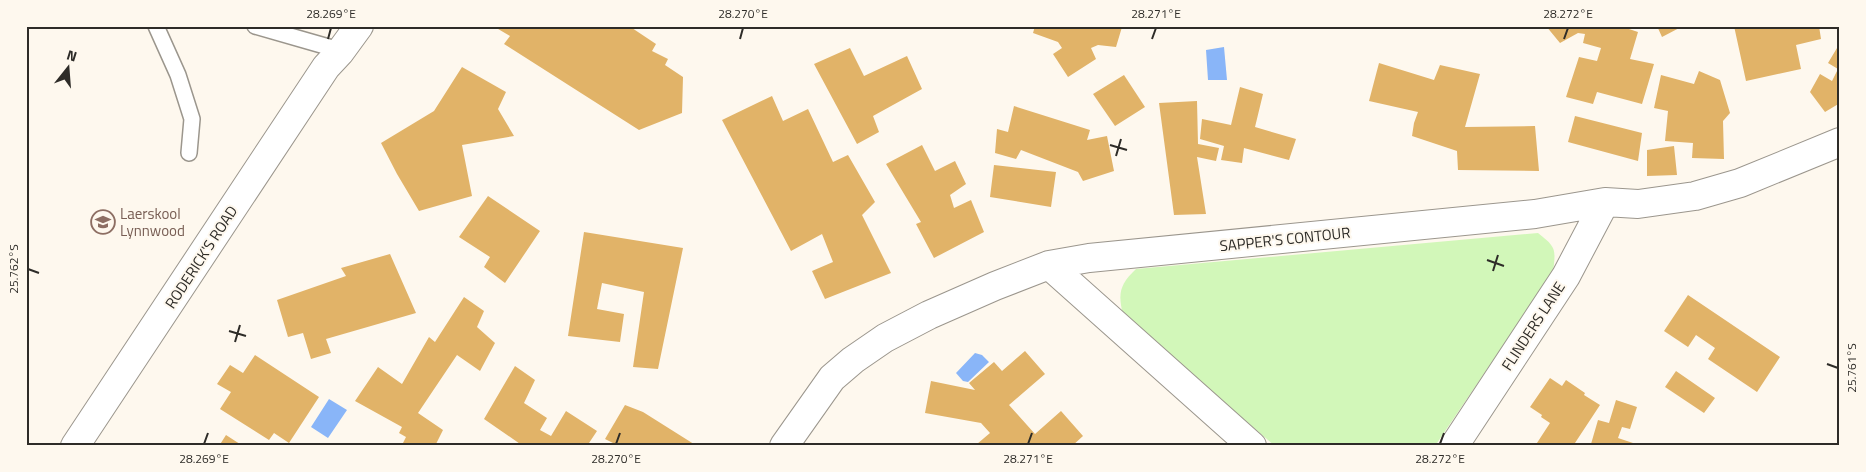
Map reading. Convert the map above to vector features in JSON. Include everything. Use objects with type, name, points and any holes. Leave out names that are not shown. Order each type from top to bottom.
[{"type":"street","name":"RODERICK'S ROAD","points":[[75,446],[333,47],[340,52],[359,26]]},
{"type":"street","name":"SAPPER'S CONTOUR","points":[[784,446],[832,378],[853,360],[885,338],[995,286],[1049,265],[1089,258],[1535,214],[1605,202],[1638,204],[1695,196],[1740,183],[1840,142]]},
{"type":"street","name":"FLINDERS LANE","points":[[1454,446],[1566,276],[1605,202]]},
{"type":"street","points":[[1049,265],[1252,446]]},
{"type":"lane","points":[[156,26],[178,75],[192,119],[189,153]]},
{"type":"lane","points":[[255,26],[288,31],[333,47]]},
{"type":"green space","points":[[1538,233],[1553,249],[1553,272],[1435,446],[1275,446],[1123,315],[1121,308],[1121,290],[1126,280],[1136,269]]},
{"type":"water","points":[[1224,47],[1227,80],[1208,80],[1206,50]]},
{"type":"water","points":[[975,353],[982,355],[989,362],[968,382],[963,381],[956,373]]},
{"type":"water","points":[[329,399],[347,410],[328,438],[311,427]]},
{"type":"building","points":[[493,26],[629,26],[656,44],[652,51],[668,59],[665,65],[683,77],[682,113],[639,130],[504,44],[510,36]]},
{"type":"building","points":[[1035,26],[1122,27],[1116,47],[1098,45],[1091,48],[1096,59],[1068,77],[1053,54],[1062,48],[1058,42],[1033,33]]},
{"type":"building","points":[[1546,26],[1620,26],[1638,32],[1630,59],[1654,64],[1642,104],[1597,92],[1593,104],[1566,97],[1579,57],[1597,61],[1601,48],[1583,43],[1585,34],[1578,33],[1560,43]]},
{"type":"building","points":[[1657,26],[1683,26],[1662,37]]},
{"type":"building","points":[[1734,26],[1819,26],[1821,39],[1796,45],[1801,69],[1746,81]]},
{"type":"building","points":[[1840,43],[1840,103],[1825,112],[1810,92],[1820,74],[1832,81],[1838,69],[1828,63]]},
{"type":"building","points":[[850,48],[864,76],[907,56],[922,89],[873,116],[879,132],[857,144],[814,64]]},
{"type":"building","points":[[1379,63],[1434,80],[1440,65],[1480,74],[1465,127],[1535,126],[1539,171],[1458,170],[1457,151],[1412,136],[1418,112],[1369,101]]},
{"type":"building","points":[[462,67],[506,92],[498,109],[514,136],[462,145],[472,196],[419,211],[381,143],[434,111]]},
{"type":"building","points":[[1699,71],[1720,80],[1730,113],[1723,121],[1724,159],[1692,158],[1693,143],[1665,141],[1668,111],[1654,108],[1661,75],[1694,84]]},
{"type":"building","points":[[1124,75],[1145,107],[1115,126],[1093,94]]},
{"type":"building","points":[[1240,87],[1263,94],[1255,127],[1296,139],[1289,160],[1244,148],[1242,163],[1221,160],[1224,146],[1200,139],[1202,119],[1231,125]]},
{"type":"building","points":[[772,96],[783,121],[808,109],[833,162],[848,155],[875,202],[862,215],[891,273],[825,299],[812,271],[833,262],[822,234],[791,251],[722,120]]},
{"type":"building","points":[[1197,101],[1198,144],[1219,148],[1216,161],[1197,157],[1206,214],[1174,215],[1159,103]]},
{"type":"building","points":[[1014,106],[1090,130],[1087,140],[1107,136],[1114,171],[1083,181],[1078,172],[1021,150],[1016,159],[995,153],[997,129],[1008,132]]},
{"type":"building","points":[[1575,116],[1642,133],[1638,161],[1568,142]]},
{"type":"building","points":[[922,145],[935,171],[955,161],[966,184],[950,195],[954,208],[971,200],[984,232],[934,258],[916,224],[921,222],[886,164]]},
{"type":"building","points":[[1674,146],[1677,175],[1647,176],[1647,150]]},
{"type":"building","points":[[994,165],[1056,172],[1051,207],[990,197]]},
{"type":"building","points":[[488,196],[540,231],[505,283],[484,267],[490,257],[459,237]]},
{"type":"building","points":[[584,232],[683,248],[658,369],[633,367],[644,292],[602,283],[597,309],[624,314],[620,342],[568,336]]},
{"type":"building","points":[[390,254],[416,313],[326,339],[331,353],[311,359],[303,333],[288,337],[277,300],[346,276],[341,268]]},
{"type":"building","points":[[1688,295],[1780,357],[1757,392],[1708,359],[1715,348],[1696,335],[1688,347],[1664,331]]},
{"type":"building","points":[[464,297],[484,311],[477,327],[495,343],[480,371],[457,355],[418,413],[443,430],[435,446],[404,446],[402,445],[406,437],[399,433],[402,427],[355,401],[378,367],[402,384],[429,337],[435,342]]},
{"type":"building","points":[[1025,351],[1045,374],[1009,405],[1035,434],[1061,411],[1083,436],[1072,446],[978,446],[977,444],[990,433],[981,423],[925,413],[931,381],[975,390],[969,383],[994,362],[1002,371]]},
{"type":"building","points":[[255,355],[319,397],[289,443],[274,433],[269,440],[220,409],[231,392],[217,384],[230,365],[243,373]]},
{"type":"building","points":[[515,366],[535,380],[524,403],[547,418],[540,430],[551,436],[566,411],[597,431],[587,446],[523,446],[484,419]]},
{"type":"building","points":[[1676,371],[1715,398],[1704,413],[1665,387]]},
{"type":"building","points":[[1550,378],[1562,386],[1566,380],[1600,405],[1573,446],[1535,446],[1550,423],[1530,407]]},
{"type":"building","points":[[1616,400],[1637,407],[1630,429],[1622,427],[1618,438],[1642,446],[1585,446],[1586,443],[1591,444],[1598,420],[1609,423]]},
{"type":"building","points":[[625,405],[643,412],[697,446],[619,446],[605,439]]},
{"type":"building","points":[[226,435],[243,446],[219,446]]},
{"type":"place","name":"Laerskool Lynnwood","points":[[103,222]]}]
